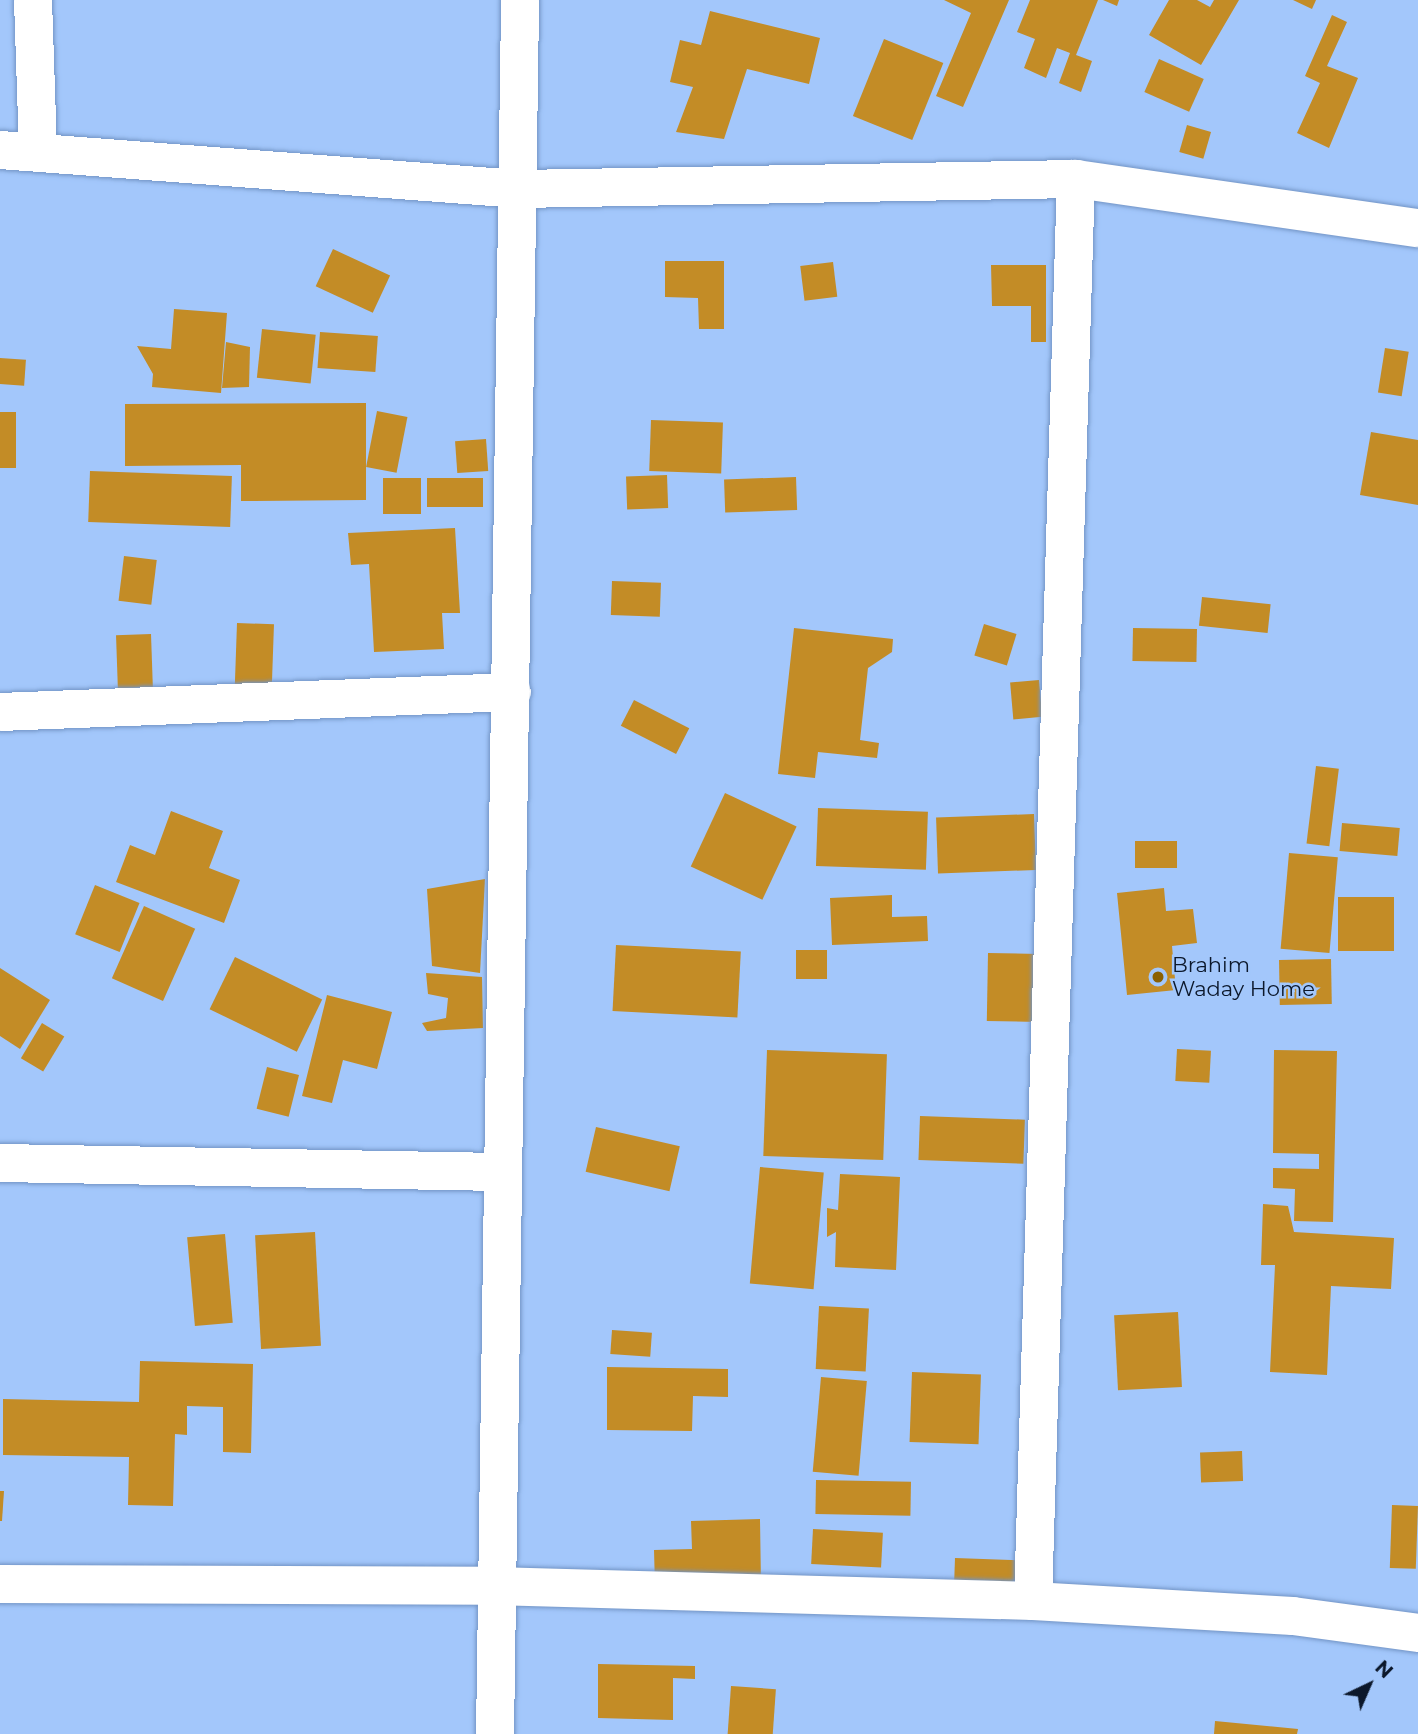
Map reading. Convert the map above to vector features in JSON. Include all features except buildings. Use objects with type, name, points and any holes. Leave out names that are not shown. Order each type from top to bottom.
[{"type":"street","points":[[33,0],[38,151]]},
{"type":"street","points":[[495,1734],[493,1586],[512,692],[520,0]]},
{"type":"street","points":[[0,150],[519,189],[1076,179],[1418,228]]},
{"type":"street","points":[[1033,1601],[1076,179]]},
{"type":"street","points":[[0,712],[512,692]]},
{"type":"street","points":[[0,1163],[502,1172]]},
{"type":"street","points":[[0,1584],[493,1586],[1033,1601],[1293,1616],[1418,1633]]},
{"type":"place","name":"Brahim Waday Home","points":[[1158,977]]}]
